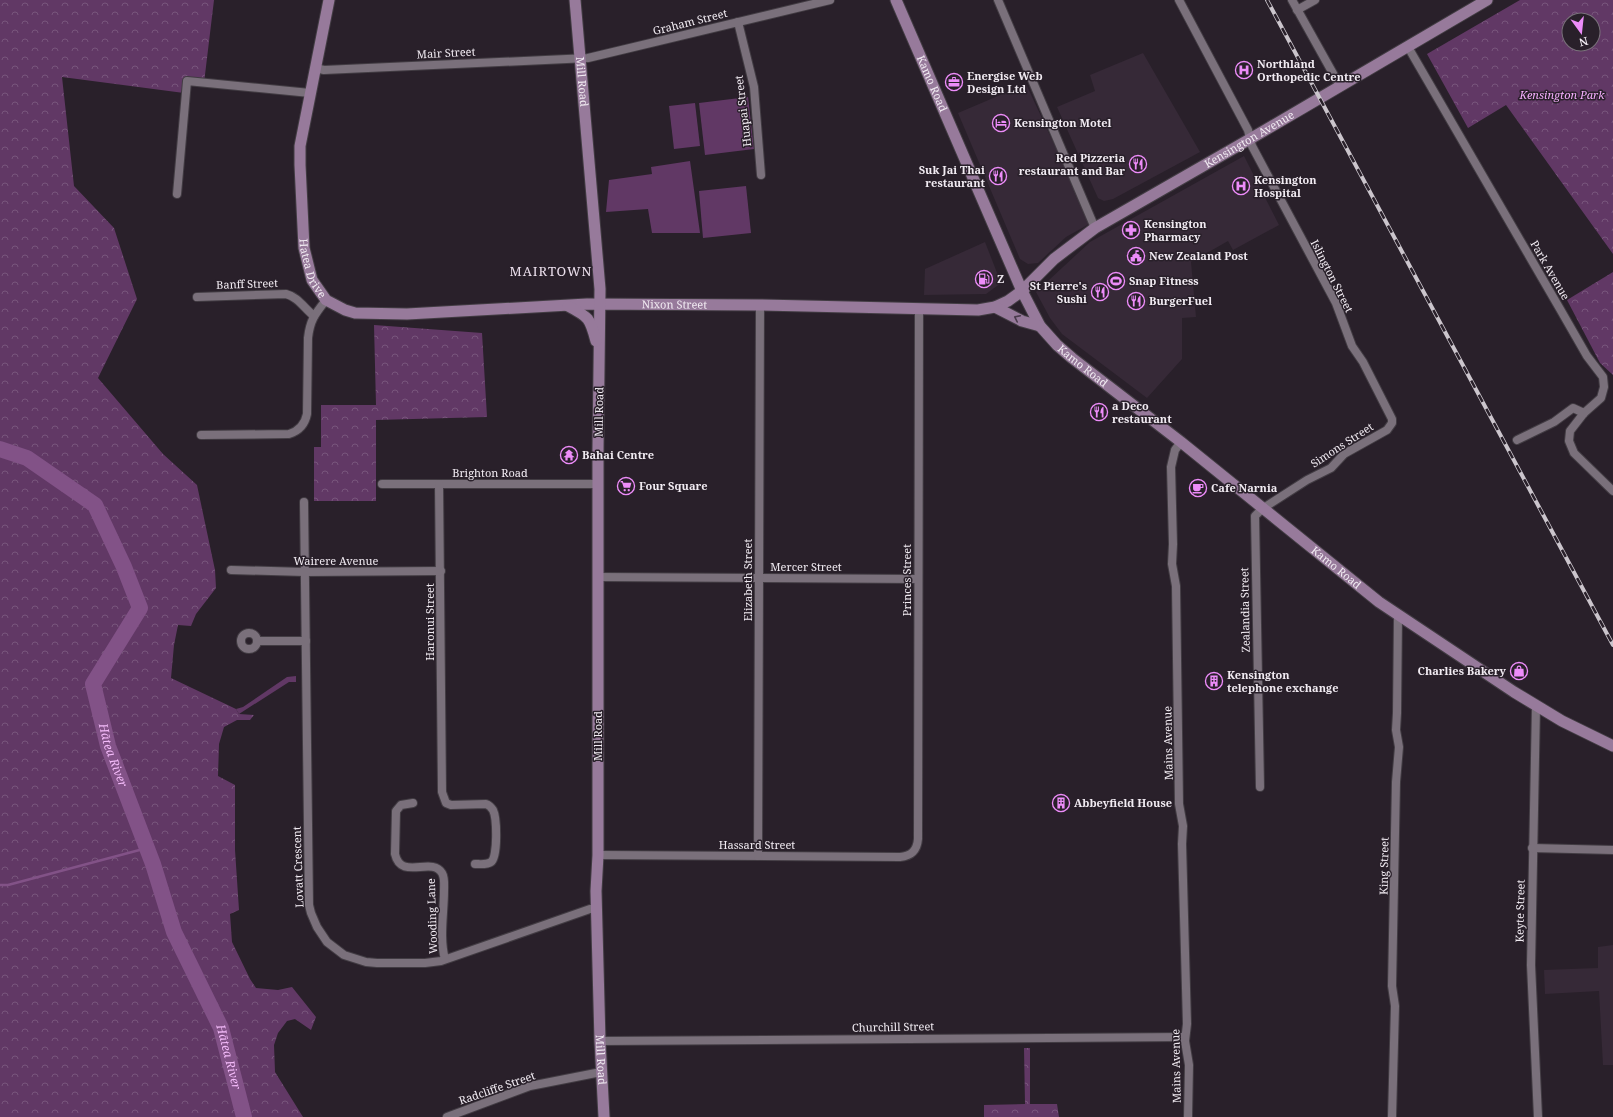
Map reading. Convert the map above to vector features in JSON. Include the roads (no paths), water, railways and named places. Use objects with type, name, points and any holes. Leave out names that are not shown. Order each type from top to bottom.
[{"type":"main road","name":"Hatea Drive","points":[[326,300],[312,280],[304,248],[299,156],[329,0]]},
{"type":"main road","name":"Mill Road","points":[[574,0],[600,304],[597,909],[601,1072],[604,1117]]},
{"type":"main road","name":"Kamo Road","points":[[896,0],[1022,291],[1040,326],[1054,341],[1072,358],[1181,442],[1262,509],[1380,602],[1536,706],[1613,746]]},
{"type":"main road","name":"Kensington Avenue","points":[[1022,291],[1054,260],[1095,228],[1487,0]]},
{"type":"main road","name":"Nixon Street","points":[[326,300],[345,310],[365,314],[407,314],[600,304],[760,305],[978,310],[996,307],[1022,291]]},
{"type":"main road","name":"Mill Road","points":[[567,305],[586,316],[590,321],[600,356]]},
{"type":"main road","points":[[996,307],[1022,321],[1040,326]]},
{"type":"street","name":"Graham Street","points":[[579,58],[588,58],[830,0]]},
{"type":"street","points":[[998,0],[1095,228]]},
{"type":"street","name":"Islington Street","points":[[1179,0],[1244,122],[1252,146],[1302,242],[1310,253],[1336,303],[1350,342],[1363,362],[1390,413],[1392,423]]},
{"type":"street","points":[[1292,0],[1340,86]]},
{"type":"street","points":[[1297,10],[1315,0]]},
{"type":"street","name":"Huapai Street","points":[[738,22],[754,87],[761,175]]},
{"type":"street","name":"Park Avenue","points":[[1408,47],[1573,334],[1603,377],[1604,387],[1601,398],[1584,413],[1570,431],[1569,441],[1574,453],[1613,491]]},
{"type":"street","name":"Mair Street","points":[[315,68],[324,70],[579,58]]},
{"type":"street","points":[[177,194],[187,81],[310,93]]},
{"type":"street","name":"Banff Street","points":[[197,297],[286,294],[297,299],[306,310],[314,316]]},
{"type":"street","name":"Hatea Drive","points":[[201,435],[289,434],[295,432],[303,425],[307,414],[308,338],[310,326],[314,316],[326,300]]},
{"type":"street","name":"Elizabeth Street","points":[[758,856],[760,305]]},
{"type":"street","name":"Princes Street","points":[[914,852],[918,839],[919,308]]},
{"type":"street","points":[[1517,440],[1554,422],[1573,408],[1584,413]]},
{"type":"street","name":"Simons Street","points":[[1262,509],[1307,480],[1331,468],[1344,454],[1387,430],[1392,423]]},
{"type":"street","name":"Mains Avenue","points":[[1181,442],[1175,450],[1172,467],[1172,564],[1176,586],[1179,804],[1183,826],[1182,844],[1187,1024],[1185,1045],[1189,1065],[1188,1117]]},
{"type":"street","name":"Brighton Road","points":[[382,484],[598,484]]},
{"type":"street","name":"Haronui Street","points":[[440,484],[442,792],[446,803],[451,805],[486,804],[492,809],[494,814],[496,855],[491,862],[487,864],[475,864]]},
{"type":"street","name":"Lovatt Crescent","points":[[304,502],[309,905],[313,920],[321,934],[327,942],[344,955],[354,959],[377,963],[425,963],[445,959],[590,909],[597,909]]},
{"type":"street","name":"Zealandia Street","points":[[1260,787],[1254,518],[1262,509]]},
{"type":"street","name":"Wairere Avenue","points":[[231,570],[305,572],[441,572]]},
{"type":"street","name":"Mercer Street","points":[[598,577],[918,578]]},
{"type":"street","name":"King Street","points":[[1392,1117],[1395,1006],[1392,986],[1396,782],[1399,747],[1396,730],[1398,615]]},
{"type":"street","points":[[257,642],[306,642]]},
{"type":"street","name":"Keyte Street","points":[[1536,706],[1530,965],[1538,1117]]},
{"type":"street","name":"Wooding Lane","points":[[413,803],[401,804],[396,811],[396,859],[402,866],[433,867],[440,870],[442,874],[444,900],[443,950],[445,959]]},
{"type":"street","points":[[1532,848],[1613,850]]},
{"type":"street","name":"Hassard Street","points":[[598,855],[900,857],[914,852]]},
{"type":"street","name":"Churchill Street","points":[[600,1041],[1185,1037]]},
{"type":"street","name":"Radcliffe Street","points":[[447,1117],[530,1086],[601,1072]]},
{"type":"waterway","name":"Hātea River","points":[[0,449],[27,458],[95,505],[124,567],[140,608],[93,684],[108,746],[153,864],[174,932],[221,1028],[244,1117]]},
{"type":"waterway","points":[[0,885],[8,885],[147,848]]},
{"type":"railway","points":[[1267,0],[1613,645]]},
{"type":"place","name":"Northland Orthopedic Centre","points":[[1244,70]]},
{"type":"place","name":"Energise Web Design Ltd","points":[[954,82]]},
{"type":"place","name":"Kensington Motel","points":[[1001,123]]},
{"type":"place","name":"Red Pizzeria restaurant and Bar","points":[[1138,164]]},
{"type":"place","name":"Suk Jai Thai restaurant","points":[[998,176]]},
{"type":"place","name":"Kensington Hospital","points":[[1241,186]]},
{"type":"place","name":"Kensington Pharmacy","points":[[1131,230]]},
{"type":"place","name":"New Zealand Post","points":[[1136,256]]},
{"type":"place","name":"Z","points":[[984,279]]},
{"type":"place","name":"Snap Fitness","points":[[1116,281]]},
{"type":"place","name":"St Pierre's Sushi","points":[[1100,292]]},
{"type":"place","name":"BurgerFuel","points":[[1136,301]]},
{"type":"place","name":"a Deco restaurant","points":[[1099,412]]},
{"type":"place","name":"Bahai Centre","points":[[569,455]]},
{"type":"place","name":"Four Square","points":[[626,486]]},
{"type":"place","name":"Cafe Narnia","points":[[1198,488]]},
{"type":"place","name":"Charlies Bakery","points":[[1519,671]]},
{"type":"place","name":"Kensington telephone exchange","points":[[1214,681]]},
{"type":"place","name":"Abbeyfield House","points":[[1061,803]]},
{"type":"district","name":"MAIRTOWN","points":[[551,271]]},
{"type":"park label","name":"Kensington Park","points":[[1562,95]]}]
